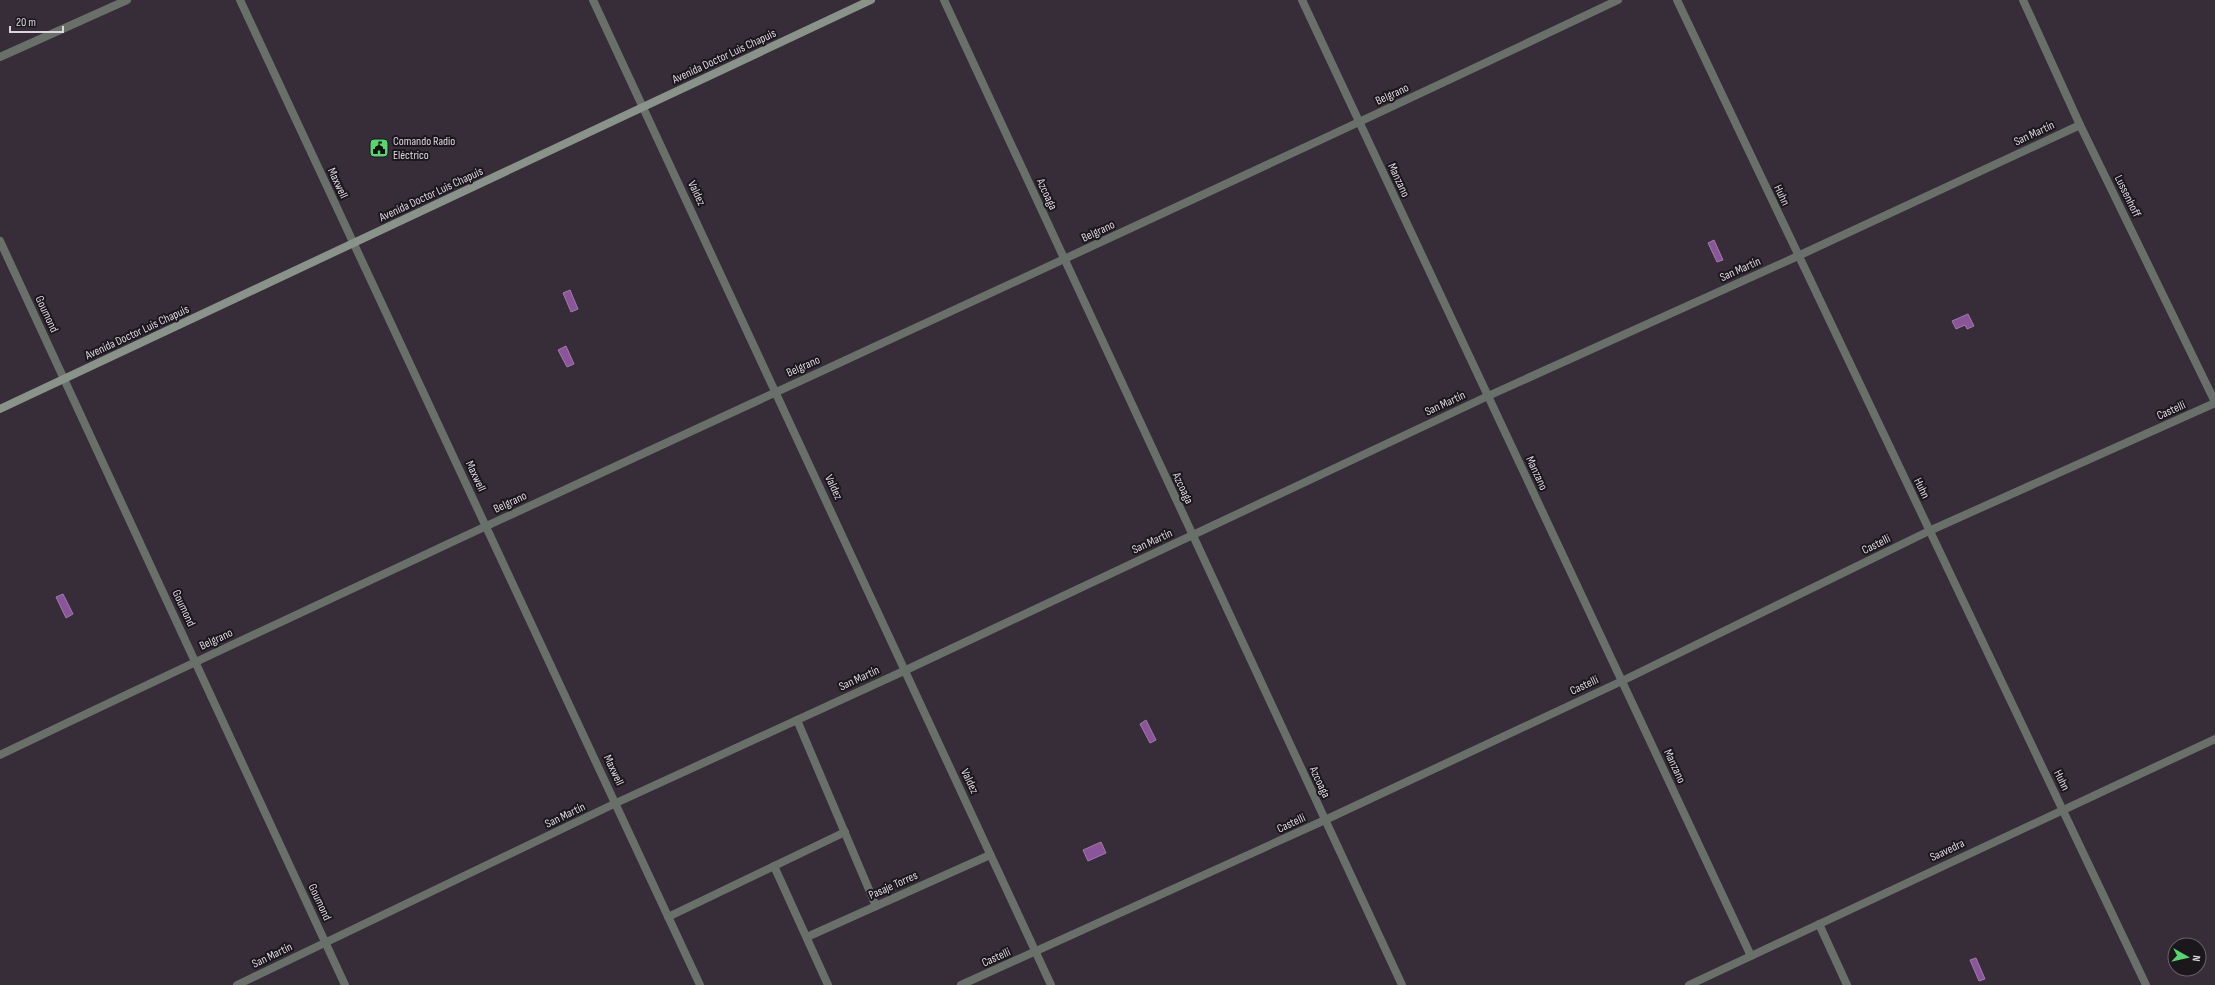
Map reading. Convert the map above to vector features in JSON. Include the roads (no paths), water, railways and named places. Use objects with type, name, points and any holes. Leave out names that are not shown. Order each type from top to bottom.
[{"type":"main road","name":"Avenida Doctor Luis Chapuis","points":[[0,409],[871,0]]},
{"type":"street","points":[[0,57],[127,0]]},
{"type":"street","name":"Maxwell","points":[[240,0],[700,985]]},
{"type":"street","name":"Valdez","points":[[593,0],[906,670],[1051,985]]},
{"type":"street","name":"Azcoaga","points":[[944,0],[1402,985]]},
{"type":"street","name":"Manzano","points":[[1302,0],[1751,956]]},
{"type":"street","name":"Belgrano","points":[[0,755],[196,661],[776,391],[1064,260],[1359,123],[1618,0]]},
{"type":"street","name":"Huhn","points":[[1677,0],[2146,985]]},
{"type":"street","name":"Lussenhoff","points":[[2023,0],[2080,125],[2215,402]]},
{"type":"street","name":"San Martín","points":[[237,985],[616,803],[906,670],[1488,396],[1798,256],[2080,125]]},
{"type":"street","name":"Goumond","points":[[0,241],[345,985]]},
{"type":"street","name":"Castelli","points":[[961,985],[1325,820],[1622,681],[1929,531],[2215,402]]},
{"type":"street","points":[[797,720],[876,906]]},
{"type":"street","name":"Saavedra","points":[[1690,985],[2215,739]]},
{"type":"street","points":[[668,917],[845,832]]},
{"type":"street","name":"Pasaje Torres","points":[[807,937],[990,855]]},
{"type":"street","points":[[774,866],[828,985]]},
{"type":"street","points":[[1819,924],[1847,985]]},
{"type":"place","name":"Comando Radio Eléctrico","points":[[379,148]]}]
